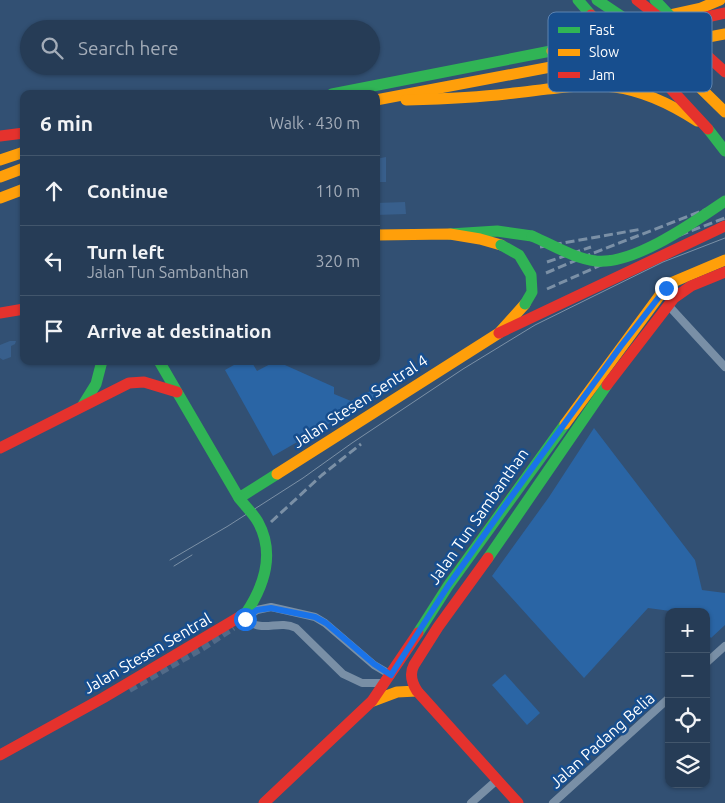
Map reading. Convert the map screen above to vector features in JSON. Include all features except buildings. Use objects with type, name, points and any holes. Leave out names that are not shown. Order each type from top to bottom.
[{"type":"main road","points":[[578,0],[588,12]]},
{"type":"main road","points":[[597,0],[615,12]]},
{"type":"main road","points":[[637,0],[654,12]]},
{"type":"main road","points":[[655,0],[666,12]]},
{"type":"main road","points":[[683,12],[701,8],[720,0]]},
{"type":"main road","points":[[712,16],[725,13]]},
{"type":"main road","points":[[712,36],[725,34]]},
{"type":"main road","points":[[352,90],[548,52]]},
{"type":"main road","points":[[712,60],[725,72]]},
{"type":"main road","points":[[380,100],[548,68]]},
{"type":"main road","points":[[380,101],[469,98],[548,88]]},
{"type":"main road","points":[[638,92],[652,96],[678,109],[708,129]]},
{"type":"main road","points":[[674,92],[708,129],[725,151]]},
{"type":"main road","points":[[705,92],[725,112]]},
{"type":"main road","points":[[0,136],[20,134]]},
{"type":"main road","points":[[0,160],[20,153]]},
{"type":"main road","points":[[0,177],[20,170]]},
{"type":"main road","points":[[0,198],[20,190]]},
{"type":"main road","points":[[380,235],[497,231],[532,236],[576,258],[591,261],[614,261],[623,259],[683,230],[725,201]]},
{"type":"main road","points":[[499,333],[725,226]]},
{"type":"main road","points":[[450,234],[501,245],[519,255],[531,275],[532,292],[525,304],[499,333]]},
{"type":"main road","name":"Jalan Tun Sambanthan","points":[[264,803],[372,701],[448,586],[509,500],[660,295],[673,282],[725,260]]},
{"type":"main road","name":"Jalan Tun Sambanthan","points":[[417,691],[412,682],[412,669],[438,627],[482,568],[607,385],[668,305],[680,293],[691,286],[725,272]]},
{"type":"main road","points":[[0,312],[20,310]]},
{"type":"main road","name":"Jalan Stesen Sentral 4","points":[[239,498],[499,333]]},
{"type":"main road","points":[[83,405],[94,388],[102,365]]},
{"type":"main road","name":"Jalan Stesen Sentral","points":[[0,755],[244,618],[255,602],[264,580],[267,563],[267,542],[259,523],[239,498],[161,365]]},
{"type":"main road","points":[[0,448],[129,383],[144,382],[177,392]]},
{"type":"main road","points":[[372,701],[397,692],[417,691],[518,803]]},
{"type":"street","points":[[668,305],[725,368]]},
{"type":"street","points":[[271,608],[315,617],[326,623],[374,664],[388,679],[362,683],[343,674],[296,628],[285,624],[258,626],[244,618],[257,610],[271,608]]},
{"type":"street","points":[[710,660],[725,646]]},
{"type":"street","name":"Jalan Padang Belia","points":[[553,803],[665,702]]},
{"type":"street","points":[[471,803],[497,780]]},
{"type":"shaded area","points":[[386,157],[386,182],[380,182],[380,158]]},
{"type":"shaded area","points":[[405,202],[406,214],[380,215],[380,203]]},
{"type":"shaded area","points":[[16,341],[11,346],[11,357],[3,360],[0,358],[0,345]]},
{"type":"shaded area","points":[[234,365],[253,365],[257,371],[268,365],[285,365],[334,387],[334,394],[351,401],[376,388],[377,396],[273,456],[225,370]]},
{"type":"shaded area","points":[[594,428],[695,560],[702,590],[725,593],[725,625],[711,638],[710,608],[665,608],[665,610],[648,608],[584,678],[492,576],[549,497]]},
{"type":"shaded area","points":[[505,674],[540,713],[527,725],[492,685]]},
{"type":"tunnel","points":[[129,689],[203,647],[233,627]]},
{"type":"tram line","points":[[170,560],[303,478],[463,369],[535,325],[663,262],[725,238]]},
{"type":"tram line","points":[[174,566],[192,555]]},
{"type":"railway","points":[[546,273],[725,202]]},
{"type":"railway","points":[[547,289],[601,265],[725,218]]},
{"type":"railway","points":[[540,247],[642,229]]},
{"type":"railway","points":[[547,262],[591,247]]},
{"type":"railway","points":[[271,522],[322,475],[361,444]]},
{"type":"traffic: fast","points":[[578,0],[588,12]]},
{"type":"traffic: fast","points":[[597,0],[615,12]]},
{"type":"traffic: fast","points":[[655,0],[666,12]]},
{"type":"traffic: fast","points":[[352,90],[548,52]]},
{"type":"traffic: fast","points":[[708,129],[725,151]]},
{"type":"traffic: fast","points":[[532,236],[579,257],[596,261],[611,260],[628,256],[663,240],[725,201]]},
{"type":"traffic: fast","points":[[450,234],[497,231],[532,236]]},
{"type":"traffic: fast","points":[[501,245],[519,255],[531,275],[532,292],[525,304]]},
{"type":"traffic: fast","points":[[83,405],[96,384],[101,365]]},
{"type":"traffic: fast","points":[[161,365],[239,498],[277,474]]},
{"type":"traffic: fast","points":[[488,558],[607,385]]},
{"type":"traffic: fast","points":[[418,633],[448,586],[565,424]]},
{"type":"traffic: fast","points":[[239,498],[258,522],[266,546],[265,569],[262,581],[246,613]]},
{"type":"traffic: slow","points":[[683,12],[701,8],[720,0]]},
{"type":"traffic: slow","points":[[712,36],[725,34]]},
{"type":"traffic: slow","points":[[380,99],[548,67]]},
{"type":"traffic: slow","points":[[406,100],[469,97],[548,89]]},
{"type":"traffic: slow","points":[[636,92],[671,106],[697,121]]},
{"type":"traffic: slow","points":[[705,92],[725,112]]},
{"type":"traffic: slow","points":[[0,160],[20,153]]},
{"type":"traffic: slow","points":[[0,177],[20,170]]},
{"type":"traffic: slow","points":[[0,198],[20,190]]},
{"type":"traffic: slow","points":[[380,235],[450,234],[501,245]]},
{"type":"traffic: slow","points":[[565,424],[660,295],[673,282],[725,260]]},
{"type":"traffic: slow","points":[[277,474],[499,333],[525,304]]},
{"type":"traffic: slow","points":[[373,701],[397,692],[417,691]]},
{"type":"traffic: jam","points":[[637,0],[652,12]]},
{"type":"traffic: jam","points":[[712,16],[725,13]]},
{"type":"traffic: jam","points":[[712,60],[725,72]]},
{"type":"traffic: jam","points":[[674,92],[708,129]]},
{"type":"traffic: jam","points":[[0,136],[20,134]]},
{"type":"traffic: jam","points":[[499,333],[725,226]]},
{"type":"traffic: jam","points":[[607,385],[674,298],[691,286],[725,272]]},
{"type":"traffic: jam","points":[[0,313],[20,310]]},
{"type":"traffic: jam","points":[[0,448],[129,383],[144,382],[177,392]]},
{"type":"traffic: jam","points":[[488,558],[438,627],[414,665],[412,678],[417,691],[518,803]]},
{"type":"traffic: jam","points":[[0,755],[103,698],[246,613]]},
{"type":"traffic: jam","points":[[264,803],[372,701],[418,633]]},
{"type":"route","points":[[245,619],[257,610],[264,608],[290,611],[315,617],[326,623],[374,664],[391,675],[448,586],[509,500],[621,346],[666,288]]}]
